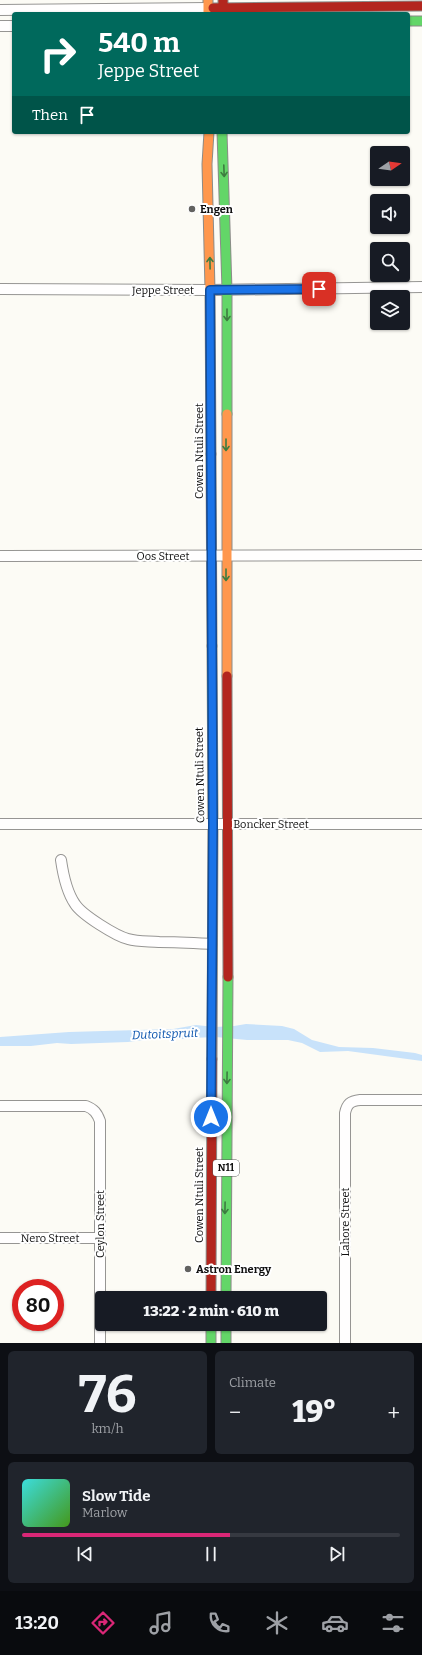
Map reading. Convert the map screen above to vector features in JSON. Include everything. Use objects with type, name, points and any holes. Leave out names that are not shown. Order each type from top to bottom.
[{"type":"main road","points":[[208,7],[422,6]]},
{"type":"main road","points":[[410,21],[422,21]]},
{"type":"main road","name":"Cowen Ntuli Street","points":[[209,134],[207,164],[210,290],[213,824],[211,1291]]},
{"type":"main road","name":"N11","points":[[222,134],[227,290],[226,556],[228,1016],[226,1291]]},
{"type":"main road","points":[[211,1331],[211,1343]]},
{"type":"main road","points":[[226,1331],[226,1343]]},
{"type":"street","points":[[0,10],[208,7]]},
{"type":"street","points":[[0,26],[12,26]]},
{"type":"street","name":"Jeppe Street","points":[[0,289],[227,290],[422,287]]},
{"type":"street","name":"Oos Street","points":[[0,556],[422,555]]},
{"type":"street","name":"Boncker Street","points":[[0,824],[422,824]]},
{"type":"street","points":[[61,860],[67,887],[75,904],[94,921],[118,935],[129,939],[143,941],[212,944]]},
{"type":"street","name":"Lahore Street","points":[[345,1343],[345,1113],[347,1106],[351,1102],[360,1100],[422,1100]]},
{"type":"street","name":"Ceylon Street","points":[[0,1106],[86,1106],[92,1108],[97,1113],[100,1121],[100,1343]]},
{"type":"street","name":"Nero Street","points":[[0,1238],[100,1238]]},
{"type":"water","name":"Dutoitspruit","points":[[246,1024],[282,1026],[294,1029],[312,1040],[339,1047],[373,1048],[415,1053],[422,1055],[422,1061],[348,1051],[320,1052],[302,1043],[288,1040],[247,1040],[216,1037],[152,1039],[128,1042],[57,1043],[31,1046],[0,1046],[0,1037],[69,1032],[173,1029],[196,1025],[215,1027]]},
{"type":"traffic: fast","points":[[410,21],[422,21]]},
{"type":"traffic: fast","points":[[222,134],[227,290],[227,414]]},
{"type":"traffic: fast","points":[[212,646],[213,821]]},
{"type":"traffic: fast","points":[[226,1291],[228,977]]},
{"type":"traffic: fast","points":[[211,1331],[211,1343]]},
{"type":"traffic: fast","points":[[226,1331],[226,1343]]},
{"type":"traffic: slow","points":[[208,0],[208,12]]},
{"type":"traffic: slow","points":[[209,134],[207,164],[210,290],[211,454]]},
{"type":"traffic: slow","points":[[227,414],[227,676]]},
{"type":"traffic: slow","points":[[212,1059],[213,821]]},
{"type":"traffic: jam","points":[[223,0],[223,12]]},
{"type":"traffic: jam","points":[[213,8],[422,6]]},
{"type":"traffic: jam","points":[[211,454],[212,646]]},
{"type":"traffic: jam","points":[[227,676],[228,977]]},
{"type":"traffic: jam","points":[[211,1291],[212,1059]]},
{"type":"place","name":"Engen","points":[[192,209]]},
{"type":"place","name":"Astron Energy","points":[[188,1269]]},
{"type":"route","points":[[211,1117],[213,824],[211,730],[212,556],[210,290],[319,289]]}]
